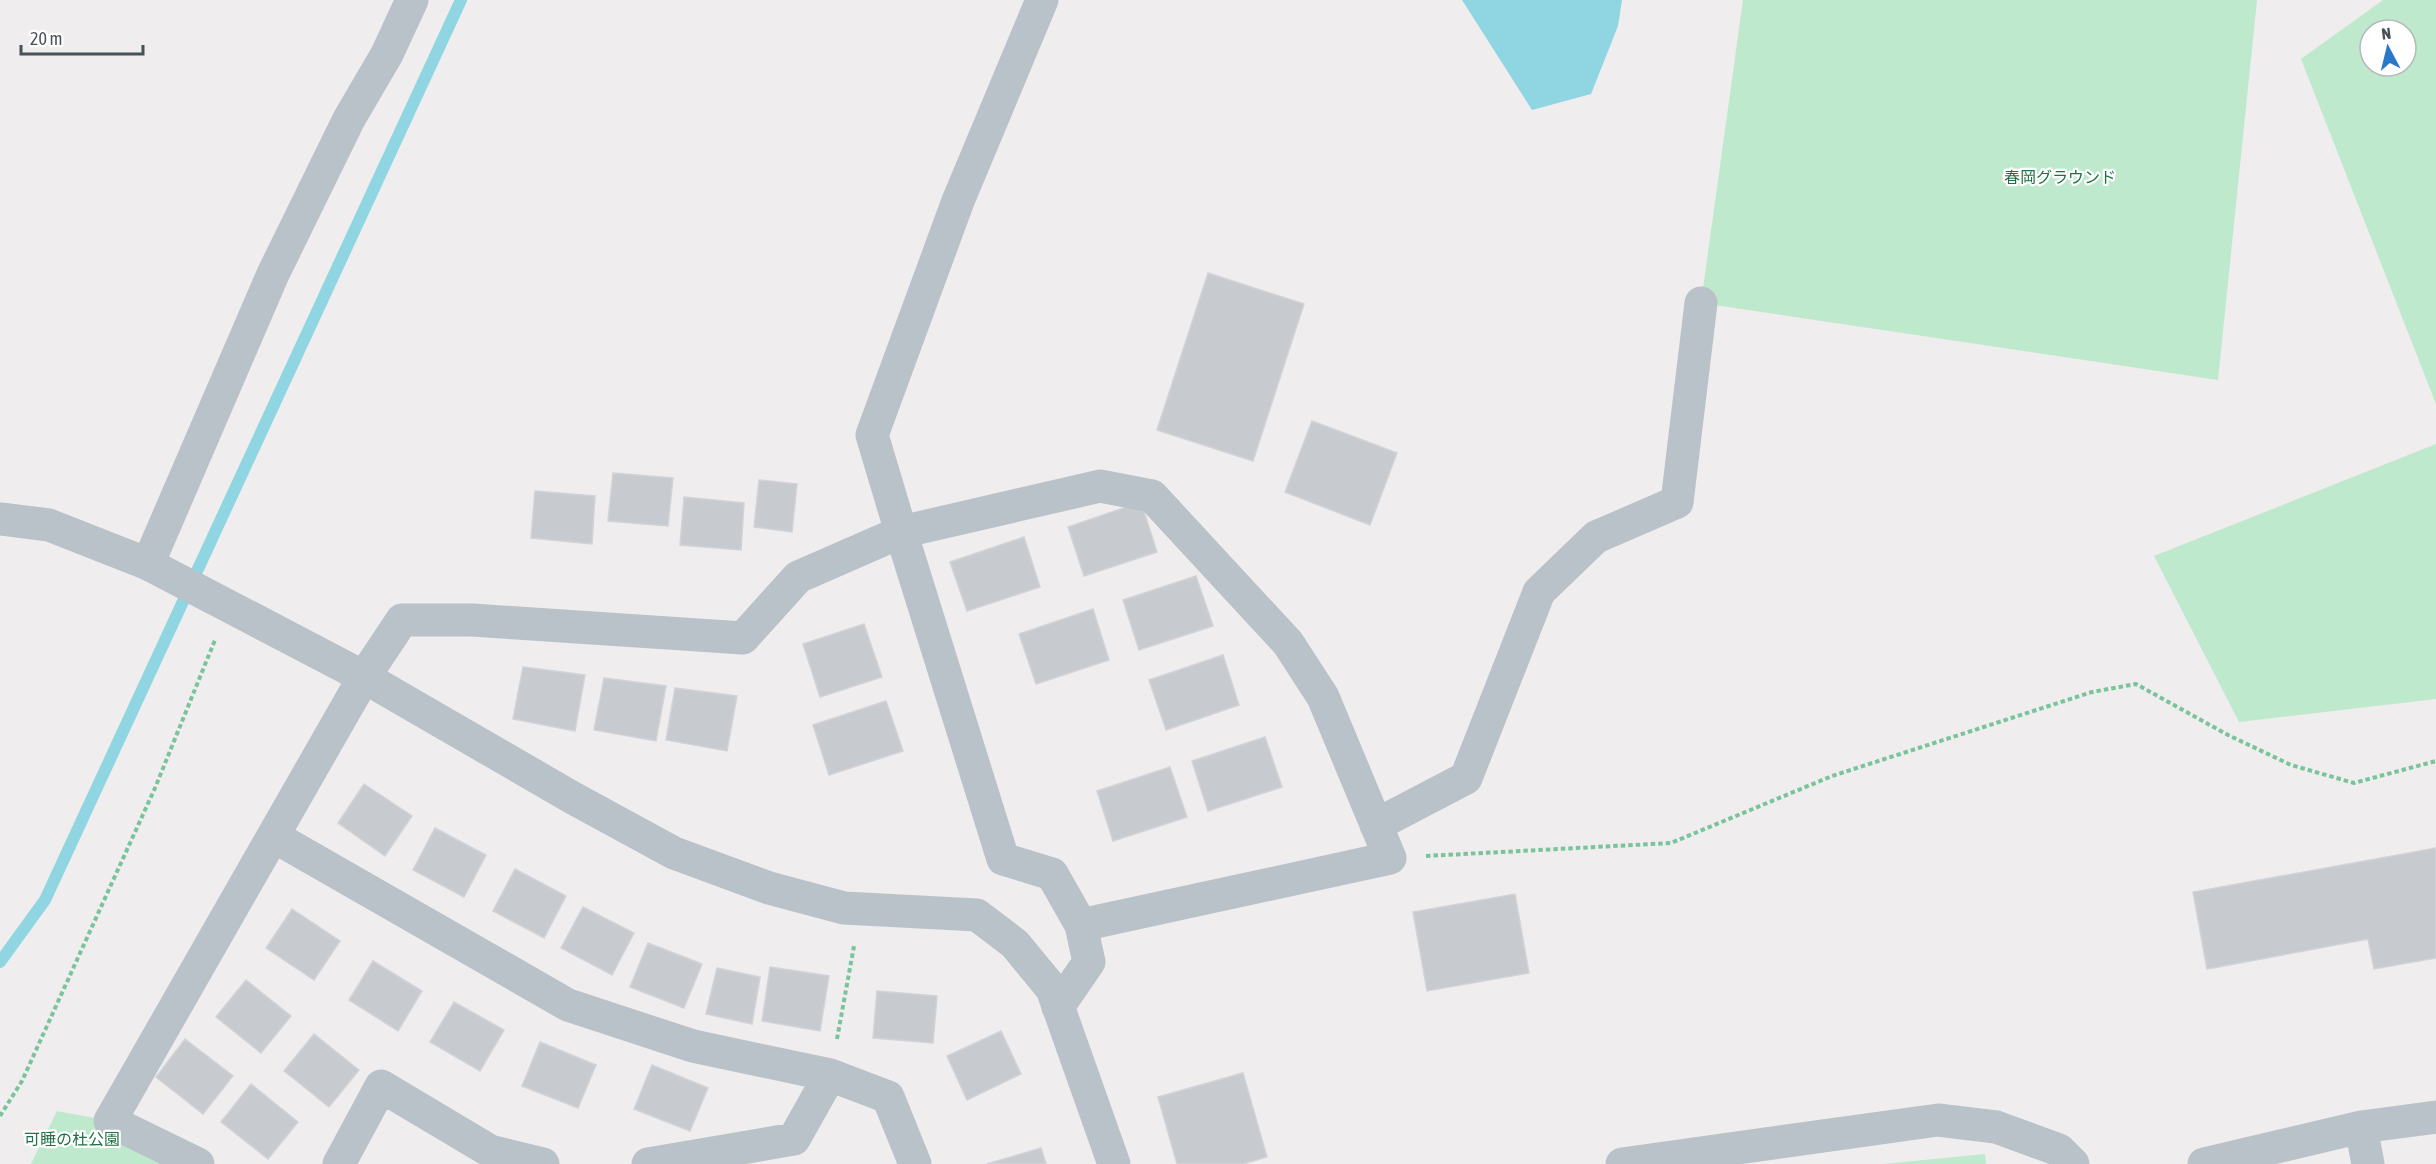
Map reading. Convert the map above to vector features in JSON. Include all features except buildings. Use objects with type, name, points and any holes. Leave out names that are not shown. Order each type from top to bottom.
[{"type":"street","points":[[157,568],[273,274],[349,119],[387,54],[412,0]]},
{"type":"street","points":[[1042,0],[958,201],[872,435],[1003,859],[1052,874],[1081,925],[1089,962],[1059,1007]]},
{"type":"street","points":[[1376,825],[1466,778],[1539,592],[1596,537],[1677,502],[1701,303]]},
{"type":"street","points":[[198,1164],[110,1120],[364,676],[402,620],[472,620],[742,638],[798,577],[901,532],[1100,486],[1152,496],[1288,643],[1323,697],[1390,858],[1081,925]]},
{"type":"street","points":[[0,519],[49,525],[157,568],[364,676],[563,792],[674,853],[769,888],[844,908],[977,915],[1015,944],[1052,989],[1114,1164]]},
{"type":"street","points":[[273,836],[568,1005],[693,1046],[830,1075],[888,1097],[915,1164]]},
{"type":"street","points":[[648,1164],[794,1139],[830,1075]]},
{"type":"street","points":[[339,1164],[381,1086],[490,1151],[543,1164]]},
{"type":"street","points":[[2204,1164],[2361,1127],[2436,1116]]},
{"type":"street","points":[[1624,1164],[1938,1120],[1996,1127],[2059,1149],[2073,1164]]},
{"type":"street","points":[[2361,1127],[2368,1164]]},
{"type":"path","points":[[0,1116],[22,1081],[146,810],[222,603]]},
{"type":"path","points":[[1390,858],[1671,843],[1832,776],[2092,692],[2136,684],[2228,735],[2291,765],[2354,783],[2436,761]]},
{"type":"path","points":[[830,1075],[861,908]]},
{"type":"green space","name":"春岡グラウンド","points":[[1743,0],[2257,0],[2218,380],[1701,303]]},
{"type":"green space","points":[[2383,0],[2436,0],[2436,404],[2301,59]]},
{"type":"green space","points":[[2436,444],[2436,699],[2239,722],[2154,556]]},
{"type":"green space","name":"可睡の杜公園","points":[[57,1111],[110,1121],[198,1164],[31,1164]]},
{"type":"green space","points":[[1985,1154],[1986,1164],[1883,1164]]},
{"type":"water","points":[[1462,0],[1622,0],[1618,26],[1591,94],[1532,110]]},
{"type":"waterway","points":[[0,962],[45,900],[461,0]]}]
